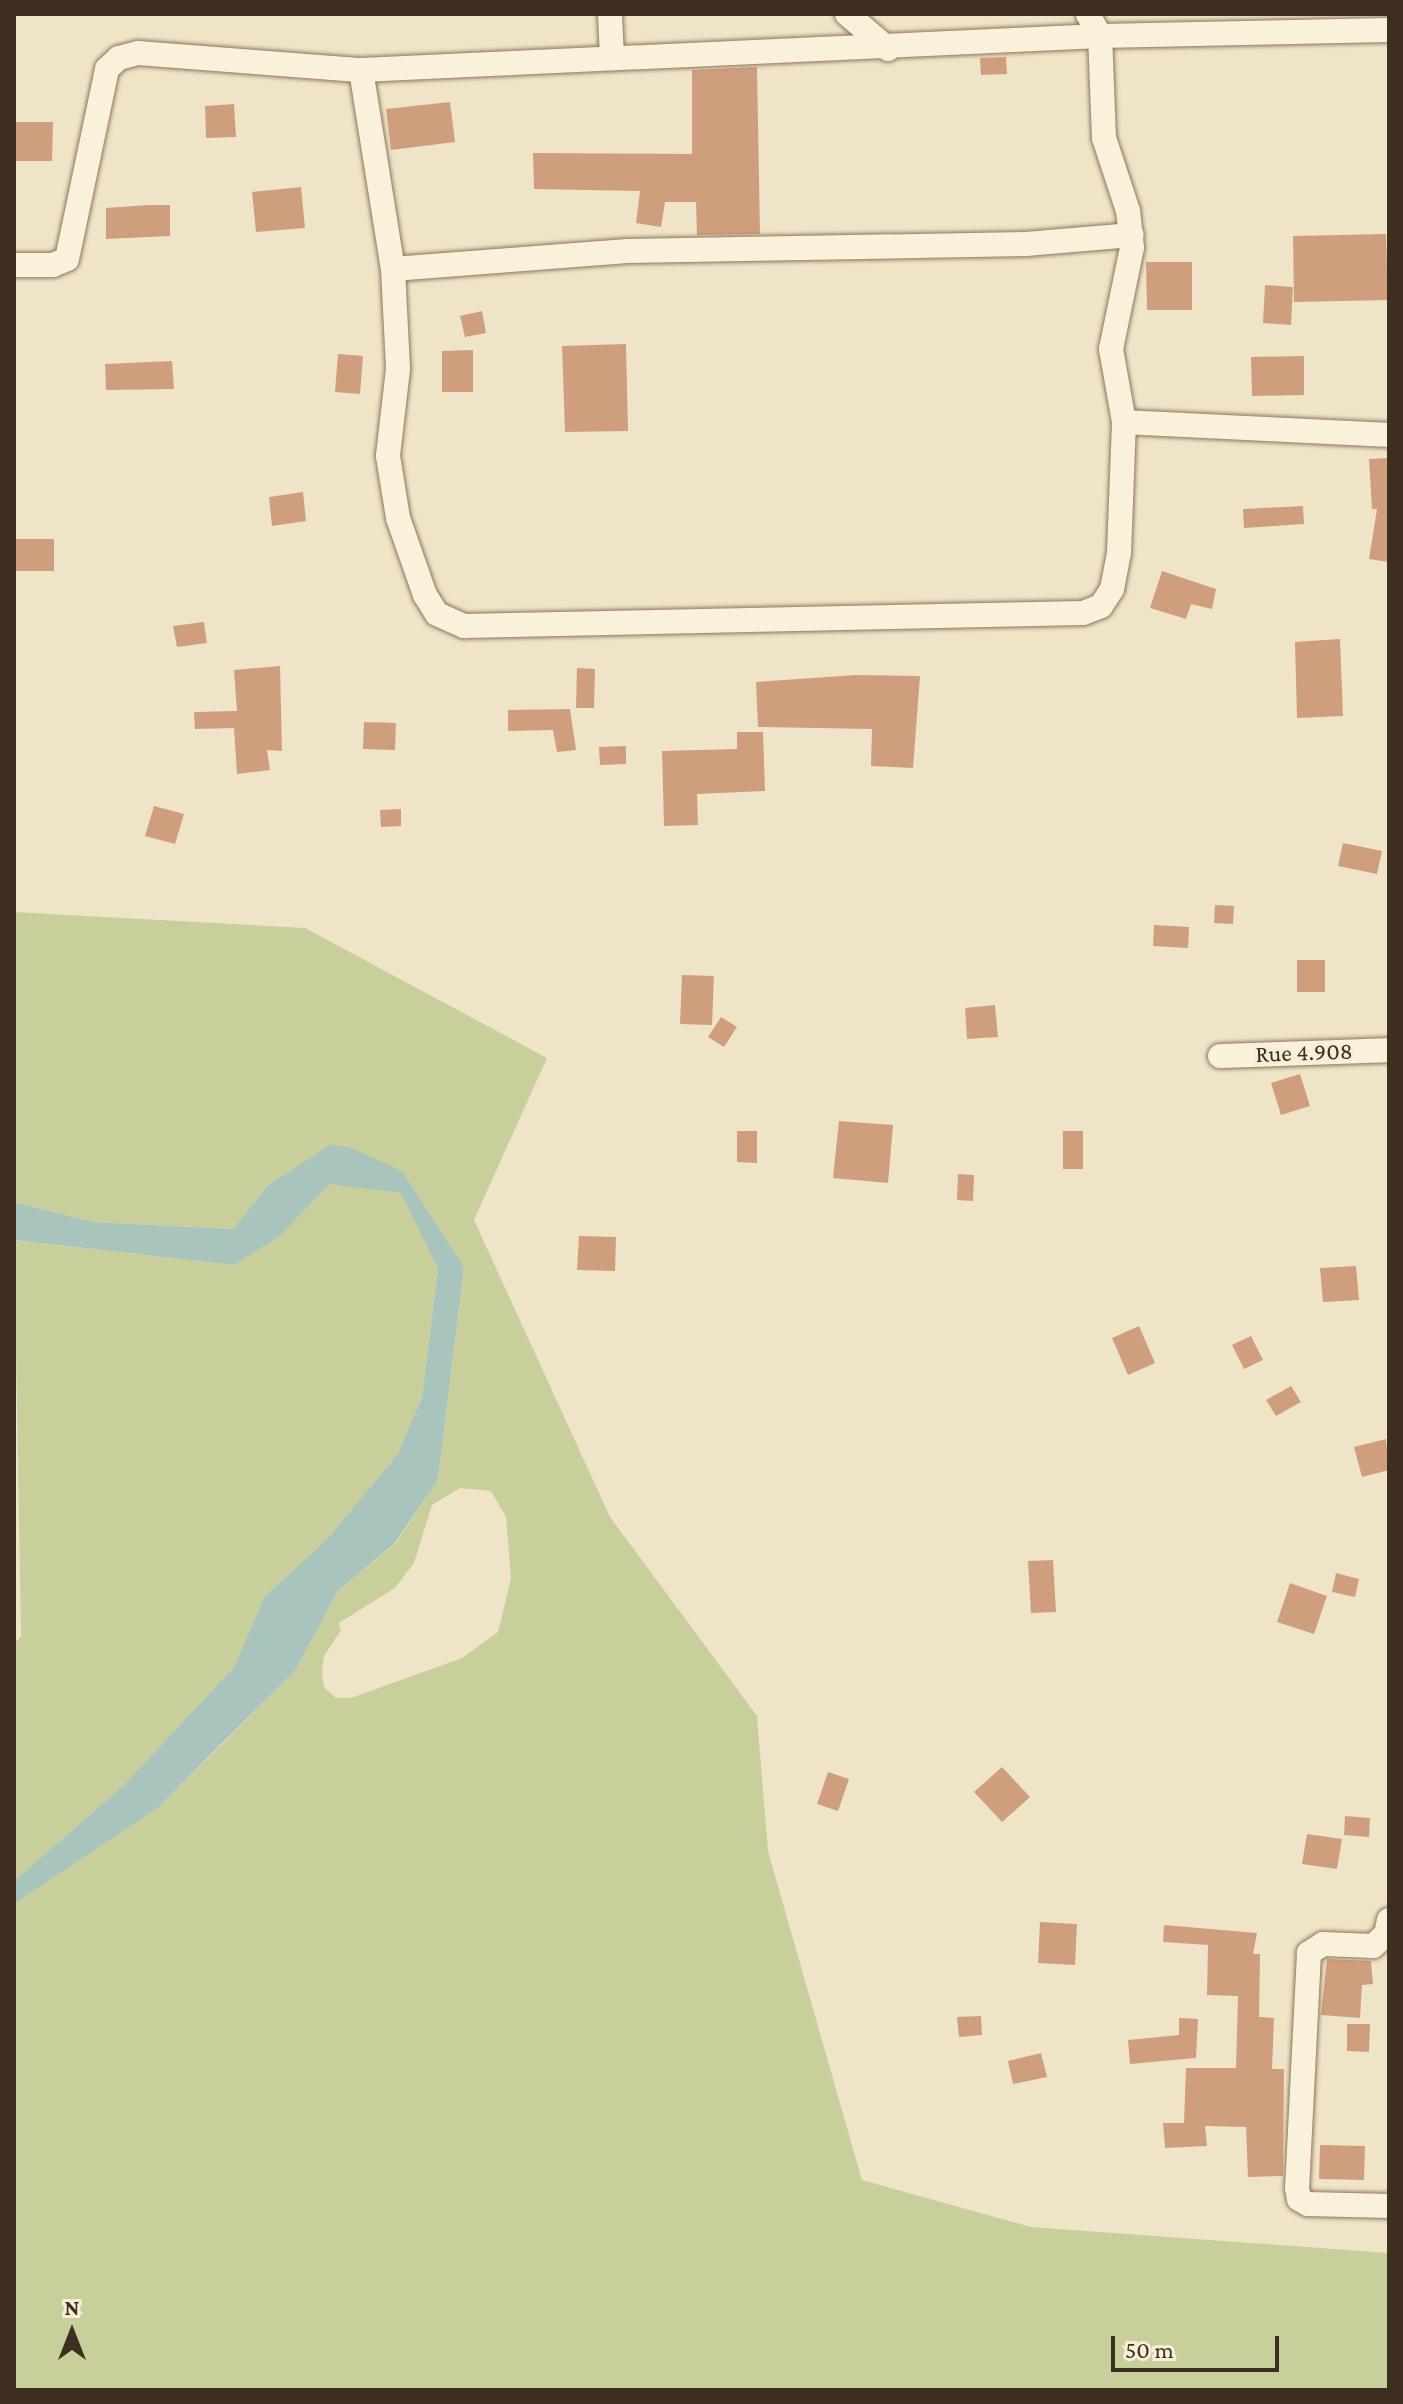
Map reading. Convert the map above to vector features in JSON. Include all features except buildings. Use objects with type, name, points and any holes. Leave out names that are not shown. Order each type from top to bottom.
[{"type":"street","points":[[610,14],[612,58]]},
{"type":"street","points":[[847,14],[888,49]]},
{"type":"street","points":[[361,70],[393,269],[398,369],[388,456],[398,518],[425,595],[437,614],[464,626],[1083,613],[1101,606],[1112,589],[1124,491],[1124,422],[1111,349],[1132,235],[1104,138],[1100,36],[1088,14]]},
{"type":"street","points":[[14,265],[53,265],[67,259],[107,69],[119,58],[138,53],[361,70],[888,49],[1350,21],[1389,30]]},
{"type":"street","points":[[393,269],[627,251],[1026,244],[1132,235]]},
{"type":"street","points":[[1124,422],[1389,435]]},
{"type":"street","name":"Rue 4.908","points":[[1220,1056],[1389,1050]]},
{"type":"street","points":[[1389,1920],[1386,1934],[1373,1946],[1323,1944],[1309,1953],[1297,2188],[1299,2199],[1308,2204],[1389,2206]]},
{"type":"green space","points":[[14,912],[305,928],[547,1058],[474,1220],[610,1517],[757,1716],[768,1851],[862,2180],[1031,2227],[1389,2253],[1389,2390],[14,2390],[14,1904],[158,1808],[295,1671],[338,1591],[396,1543],[438,1480],[464,1267],[403,1172],[331,1144],[267,1186],[233,1229],[93,1222],[14,1202]],"holes":[[[460,1488],[491,1491],[506,1517],[511,1579],[498,1632],[462,1658],[351,1698],[336,1698],[324,1687],[322,1671],[324,1656],[341,1630],[339,1623],[395,1588],[414,1563],[432,1505]]]},
{"type":"green space","points":[[329,1183],[402,1193],[438,1269],[422,1397],[397,1455],[326,1540],[264,1597],[236,1665],[123,1786],[14,1881],[14,1643],[21,1637],[14,1240],[234,1265],[280,1236]]},
{"type":"water","points":[[331,1144],[352,1148],[403,1172],[464,1267],[438,1480],[395,1543],[338,1591],[295,1671],[158,1808],[14,1904],[14,1881],[123,1786],[235,1666],[264,1597],[326,1540],[397,1455],[422,1397],[438,1269],[401,1193],[329,1184],[280,1236],[234,1265],[14,1240],[14,1202],[93,1222],[233,1229],[267,1186]]}]
